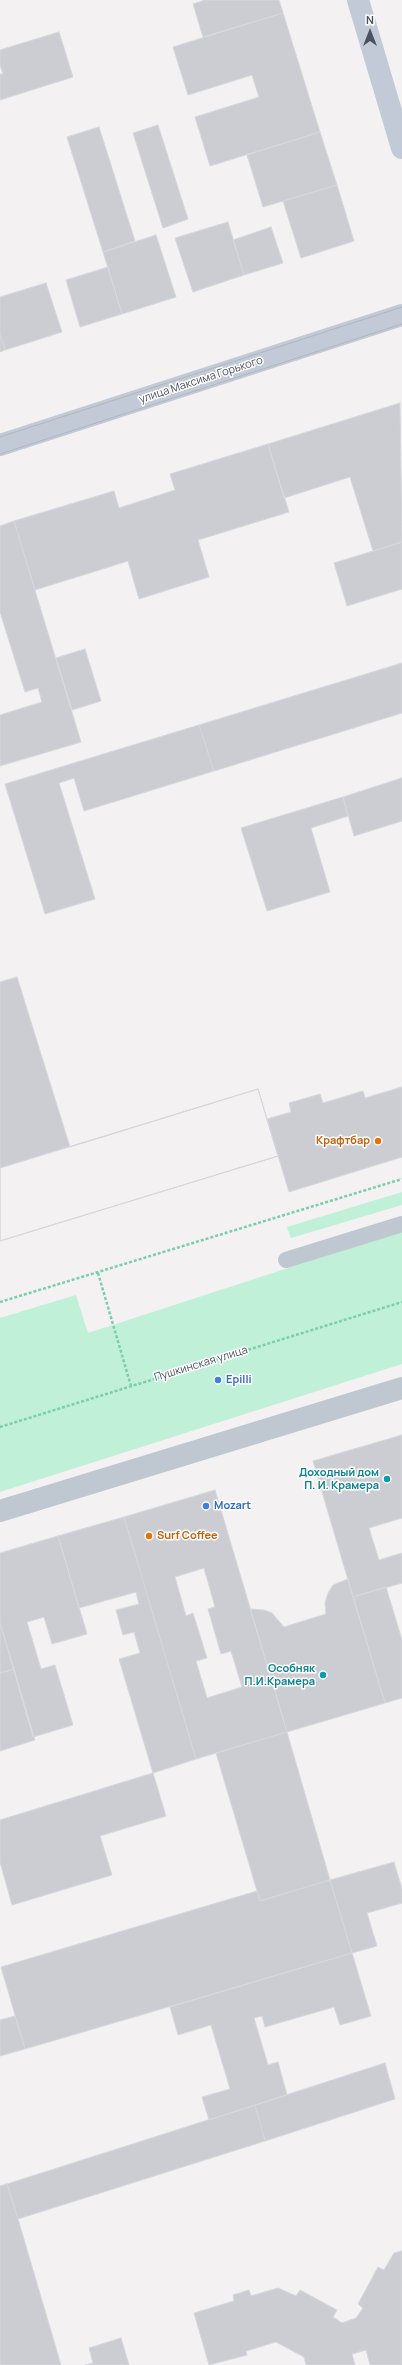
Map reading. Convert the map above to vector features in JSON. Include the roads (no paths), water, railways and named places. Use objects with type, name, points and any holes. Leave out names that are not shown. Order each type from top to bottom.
[{"type":"main road","points":[[358,0],[402,148]]},
{"type":"main road","name":"улица Максима Горького","points":[[0,445],[402,315]]},
{"type":"street","points":[[0,1511],[402,1388]]},
{"type":"lane","points":[[286,1260],[402,1224]]},
{"type":"tram line","points":[[0,437],[402,307]]},
{"type":"tram line","points":[[0,454],[402,324]]},
{"type":"place","name":"Крафтбар","points":[[378,1141]]},
{"type":"place","name":"Epilli","points":[[218,1380]]},
{"type":"place","name":"Доходный дом П. И. Крамера","points":[[387,1479]]},
{"type":"place","name":"Mozart","points":[[206,1506]]},
{"type":"place","name":"Surf Coffee","points":[[149,1536]]},
{"type":"place","name":"Особняк П.И.Крамера","points":[[323,1675]]}]
